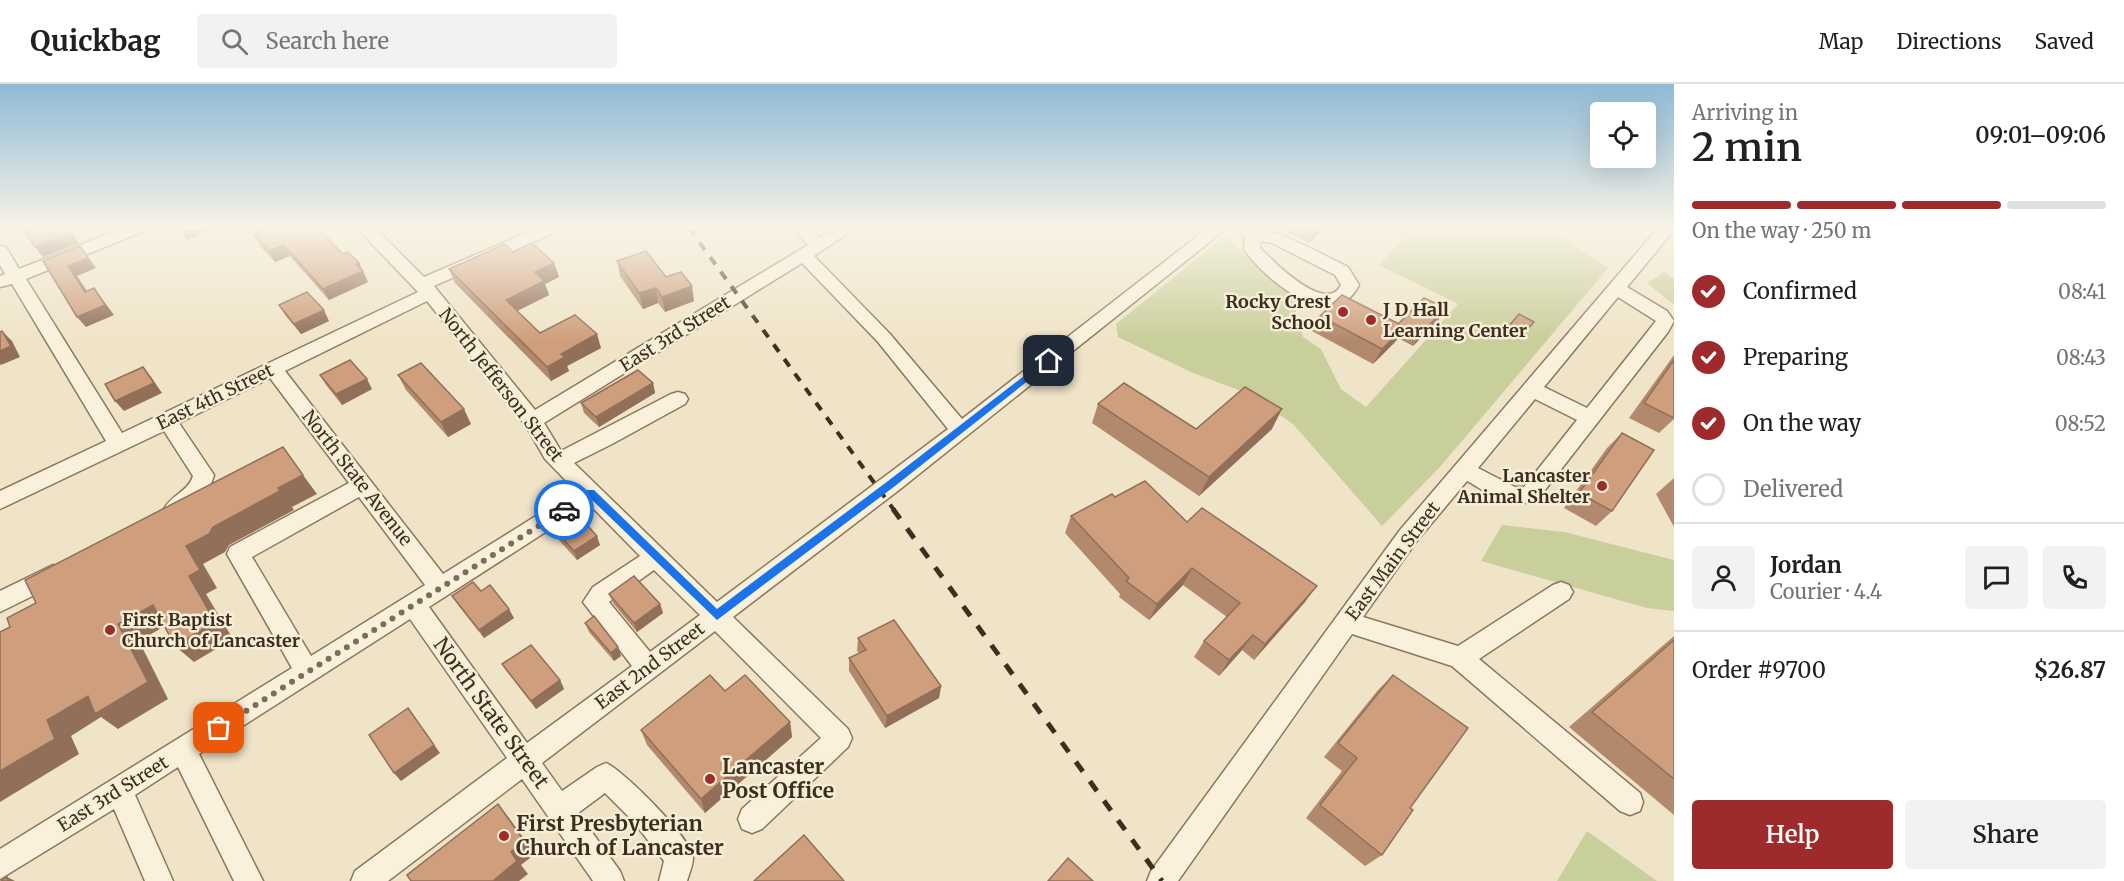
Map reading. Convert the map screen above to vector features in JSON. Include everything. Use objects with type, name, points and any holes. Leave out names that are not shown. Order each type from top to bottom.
[{"type":"street","points":[[42,265],[7,279],[118,444]]},
{"type":"street","name":"North Jefferson Street","points":[[402,265],[426,289],[533,421],[552,454],[839,738],[752,819]]},
{"type":"street","name":"East 4th Street","points":[[0,501],[273,369],[475,265]]},
{"type":"street","name":"East 3rd Street","points":[[533,421],[786,265]]},
{"type":"street","points":[[824,265],[960,430]]},
{"type":"street","name":"East 2nd Street","points":[[365,881],[960,430],[1171,265]]},
{"type":"street","points":[[1268,265],[1309,297],[1328,301],[1346,295],[1350,285],[1342,272],[1328,265]]},
{"type":"street","name":"East Main Street","points":[[1161,881],[1408,536],[1635,265]]},
{"type":"street","points":[[1464,470],[1511,495],[1522,497],[1531,493],[1662,328],[1665,321],[1650,308],[1616,288]]},
{"type":"street","name":"North State Avenue","points":[[273,369],[440,587]]},
{"type":"street","points":[[1532,389],[1590,418]]},
{"type":"street","points":[[558,460],[605,439],[678,399]]},
{"type":"street","points":[[154,520],[185,503],[201,487],[204,475],[167,420]]},
{"type":"street","points":[[307,671],[238,554],[362,486]]},
{"type":"street","name":"East 3rd Street","points":[[0,865],[590,493]]},
{"type":"street","points":[[648,667],[595,602],[601,594],[656,557]]},
{"type":"street","points":[[0,602],[74,564]]},
{"type":"street","points":[[1460,658],[1561,592]]},
{"type":"street","name":"North State Street","points":[[413,604],[610,881]]},
{"type":"street","points":[[1347,622],[1460,658],[1630,802]]},
{"type":"street","points":[[183,750],[249,881]]},
{"type":"street","points":[[560,809],[606,776],[643,811],[679,858],[673,881]]},
{"type":"street","points":[[119,790],[159,881]]},
{"type":"green space","points":[[1189,265],[1257,265],[1292,297],[1303,337],[1321,349],[1341,389],[1366,407],[1458,304],[1379,265],[1604,265],[1608,268],[1440,467],[1382,526],[1293,424],[1249,394],[1193,373],[1118,337],[1116,324]]},
{"type":"green space","points":[[1664,272],[1674,279],[1674,305],[1647,283]]},
{"type":"green space","points":[[1502,525],[1564,532],[1674,560],[1674,611],[1647,608],[1481,561]]},
{"type":"green space","points":[[1587,831],[1657,881],[1557,881]]},
{"type":"building","points":[[46,265],[70,265],[68,266],[85,292],[94,288],[105,305],[77,317]]},
{"type":"building","points":[[302,265],[357,265],[363,271],[323,289]]},
{"type":"building","points":[[458,265],[549,265],[535,272],[544,281],[506,300],[540,333],[575,315],[597,334],[561,354],[565,357],[547,367],[449,269]]},
{"type":"building","points":[[620,265],[657,265],[666,277],[681,272],[692,286],[662,297],[656,288],[639,293]]},
{"type":"building","points":[[307,292],[324,310],[294,324],[279,305]]},
{"type":"building","points":[[1342,295],[1405,327],[1382,349],[1320,316]]},
{"type":"building","points":[[1424,298],[1446,308],[1419,335],[1398,324]]},
{"type":"building","points":[[1519,314],[1534,322],[1522,335],[1507,328]]},
{"type":"building","points":[[2,331],[11,346],[0,351],[0,332]]},
{"type":"building","points":[[350,360],[367,379],[336,394],[320,375]]},
{"type":"building","points":[[1674,360],[1674,418],[1644,403]]},
{"type":"building","points":[[421,363],[464,409],[441,422],[398,375]]},
{"type":"building","points":[[143,367],[154,383],[115,401],[105,384]]},
{"type":"building","points":[[638,370],[653,383],[596,417],[581,403]]},
{"type":"building","points":[[1124,383],[1196,429],[1245,387],[1282,409],[1209,477],[1098,404]]},
{"type":"building","name":"Lancaster Animal Shelter","points":[[1622,433],[1654,450],[1612,511],[1579,493]]},
{"type":"building","name":"First Baptist Church of Lancaster","points":[[283,447],[303,475],[278,488],[280,491],[213,527],[209,534],[186,546],[200,570],[189,576],[215,622],[175,646],[153,605],[118,624],[148,682],[95,714],[88,696],[47,720],[55,739],[0,771],[0,632],[10,627],[7,618],[36,603],[25,580]]},
{"type":"building","points":[[1145,481],[1187,522],[1202,508],[1317,586],[1265,644],[1253,635],[1229,660],[1204,641],[1240,603],[1192,568],[1157,604],[1126,581],[1129,578],[1071,516],[1112,494],[1115,497]]},
{"type":"building","points":[[576,513],[597,536],[574,551],[553,528]]},
{"type":"building","points":[[634,576],[660,604],[634,623],[609,594]]},
{"type":"building","points":[[473,582],[481,591],[490,585],[509,609],[479,630],[452,596]]},
{"type":"building","points":[[594,616],[618,647],[611,653],[585,623]]},
{"type":"building","points":[[894,620],[941,686],[887,716],[849,658],[866,650],[858,638]]},
{"type":"building","points":[[1674,640],[1674,779],[1592,712]]},
{"type":"building","points":[[531,645],[560,680],[531,701],[502,664]]},
{"type":"building","name":"Lancaster Post Office","points":[[710,675],[725,691],[745,675],[790,722],[701,799],[641,730]]},
{"type":"building","points":[[1393,675],[1468,728],[1410,808],[1413,810],[1382,855],[1320,805],[1357,758],[1338,743]]},
{"type":"building","points":[[408,708],[434,745],[394,773],[369,735]]},
{"type":"building","points":[[498,804],[524,841],[511,852],[517,861],[493,881],[411,881],[407,875]]},
{"type":"building","points":[[804,835],[844,881],[754,881]]},
{"type":"building","points":[[1068,858],[1093,881],[1048,881]]},
{"type":"railway","points":[[716,265],[894,510]]},
{"type":"railway","points":[[893,509],[1162,881]]},
{"type":"way so far","points":[[219,728],[564,510]]},
{"type":"place","name":"Rocky Crest School","points":[[1343,312]]},
{"type":"place","name":"J D Hall Learning Center","points":[[1371,320]]},
{"type":"place","name":"Lancaster Animal Shelter","points":[[1602,486]]},
{"type":"place","name":"First Baptist Church of Lancaster","points":[[110,630]]},
{"type":"place","name":"Lancaster Post Office","points":[[710,779]]},
{"type":"place","name":"First Presbyterian Church of Lancaster","points":[[504,836]]},
{"type":"route","points":[[564,510],[590,493],[717,615],[892,484],[1049,361]]}]
